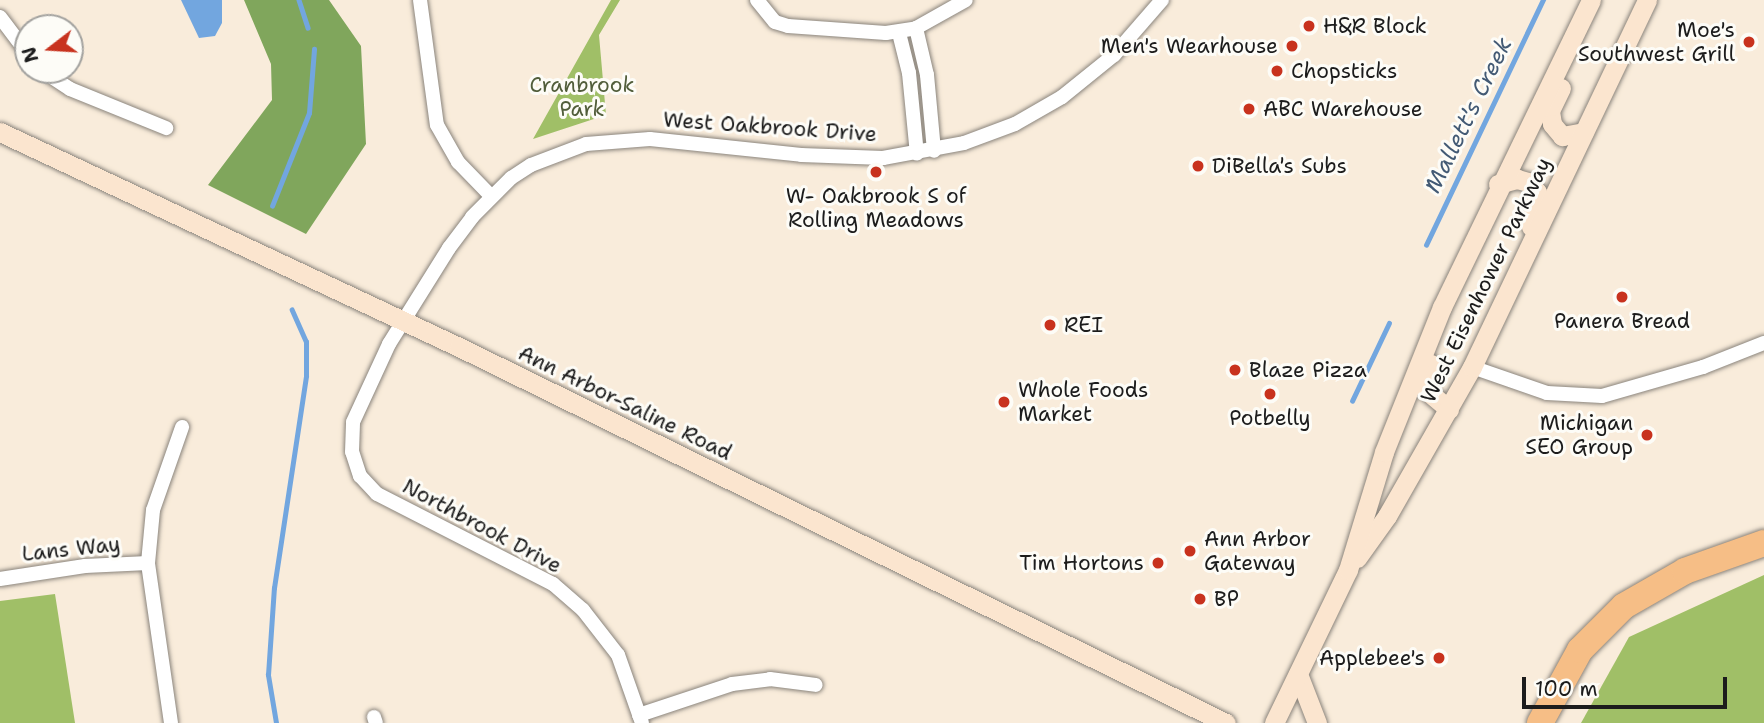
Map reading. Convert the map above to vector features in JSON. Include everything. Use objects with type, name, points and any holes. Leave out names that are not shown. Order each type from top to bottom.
[{"type":"highway","points":[[1539,723],[1580,650],[1624,606],[1685,571],[1764,543]]},
{"type":"main road","name":"West Eisenhower Parkway","points":[[1274,723],[1348,570],[1384,452],[1442,307],[1482,227],[1498,184],[1591,0]]},
{"type":"main road","points":[[1584,132],[1562,136],[1549,111],[1597,0]]},
{"type":"main road","name":"West Eisenhower Parkway","points":[[1348,570],[1387,516],[1472,367],[1647,0]]},
{"type":"main road","name":"Ann Arbor-Saline Road","points":[[0,132],[403,321],[1226,723]]},
{"type":"main road","points":[[1488,332],[1487,316],[1538,203],[1537,192],[1528,182],[1498,184]]},
{"type":"main road","points":[[1449,409],[1429,395],[1424,379],[1483,246],[1482,227]]},
{"type":"main road","points":[[1298,674],[1317,723]]},
{"type":"street","points":[[420,0],[437,125],[458,162],[491,196]]},
{"type":"street","points":[[757,0],[765,13],[789,26],[899,33],[916,28],[966,0]]},
{"type":"street","name":"West Oakbrook Drive","points":[[403,321],[449,248],[491,196],[531,165],[555,155],[619,139],[845,158],[934,151],[1016,124],[1062,97],[1114,55],[1162,0]]},
{"type":"street","points":[[0,18],[14,36]]},
{"type":"street","points":[[916,28],[927,75],[934,151]]},
{"type":"street","points":[[899,33],[909,73],[917,154]]},
{"type":"street","points":[[63,84],[166,128]]},
{"type":"street","name":"Northbrook Drive","points":[[403,321],[354,422],[352,452],[360,476],[377,494],[400,508],[553,584],[602,630],[618,655],[641,719]]},
{"type":"street","points":[[1472,367],[1547,393],[1602,396],[1703,367],[1764,343]]},
{"type":"street","points":[[171,723],[148,563],[153,510],[182,427]]},
{"type":"street","name":"Lans Way","points":[[0,579],[85,566],[148,563]]},
{"type":"street","points":[[641,719],[732,684],[770,679],[816,685]]},
{"type":"green space","points":[[244,0],[329,0],[361,46],[366,144],[306,234],[208,185],[272,100],[271,64]]},
{"type":"green space","name":"Cranbrook Park","points":[[611,0],[620,0],[599,35],[606,115],[533,139]]},
{"type":"green space","points":[[1764,575],[1764,723],[1581,723],[1629,637]]},
{"type":"green space","points":[[55,594],[75,723],[0,723],[0,601]]},
{"type":"water","points":[[181,0],[222,0],[222,23],[215,36],[199,38]]},
{"type":"waterway","points":[[299,0],[308,28]]},
{"type":"waterway","name":"Mallett's Creek","points":[[1426,245],[1543,0]]},
{"type":"waterway","points":[[272,206],[309,113],[314,49]]},
{"type":"waterway","points":[[276,723],[268,675],[274,588],[306,376],[306,342],[292,310]]},
{"type":"waterway","name":"Mallett's Creek","points":[[1352,401],[1389,323]]},
{"type":"place","name":"H&R Block","points":[[1309,26]]},
{"type":"place","name":"Moe's Southwest Grill","points":[[1749,42]]},
{"type":"place","name":"Men's Wearhouse","points":[[1292,46]]},
{"type":"place","name":"Chopsticks","points":[[1277,71]]},
{"type":"place","name":"ABC Warehouse","points":[[1249,109]]},
{"type":"place","name":"DiBella's Subs","points":[[1198,166]]},
{"type":"place","name":"W- Oakbrook S of Rolling Meadows","points":[[876,172]]},
{"type":"place","name":"Panera Bread","points":[[1622,297]]},
{"type":"place","name":"REI","points":[[1050,325]]},
{"type":"place","name":"Blaze Pizza","points":[[1235,370]]},
{"type":"place","name":"Potbelly","points":[[1270,394]]},
{"type":"place","name":"Whole Foods Market","points":[[1004,402]]},
{"type":"place","name":"Michigan SEO Group","points":[[1647,435]]},
{"type":"place","name":"Ann Arbor Gateway","points":[[1190,551]]},
{"type":"place","name":"Tim Hortons","points":[[1158,563]]},
{"type":"place","name":"BP","points":[[1200,599]]},
{"type":"place","name":"Applebee's","points":[[1439,658]]}]
